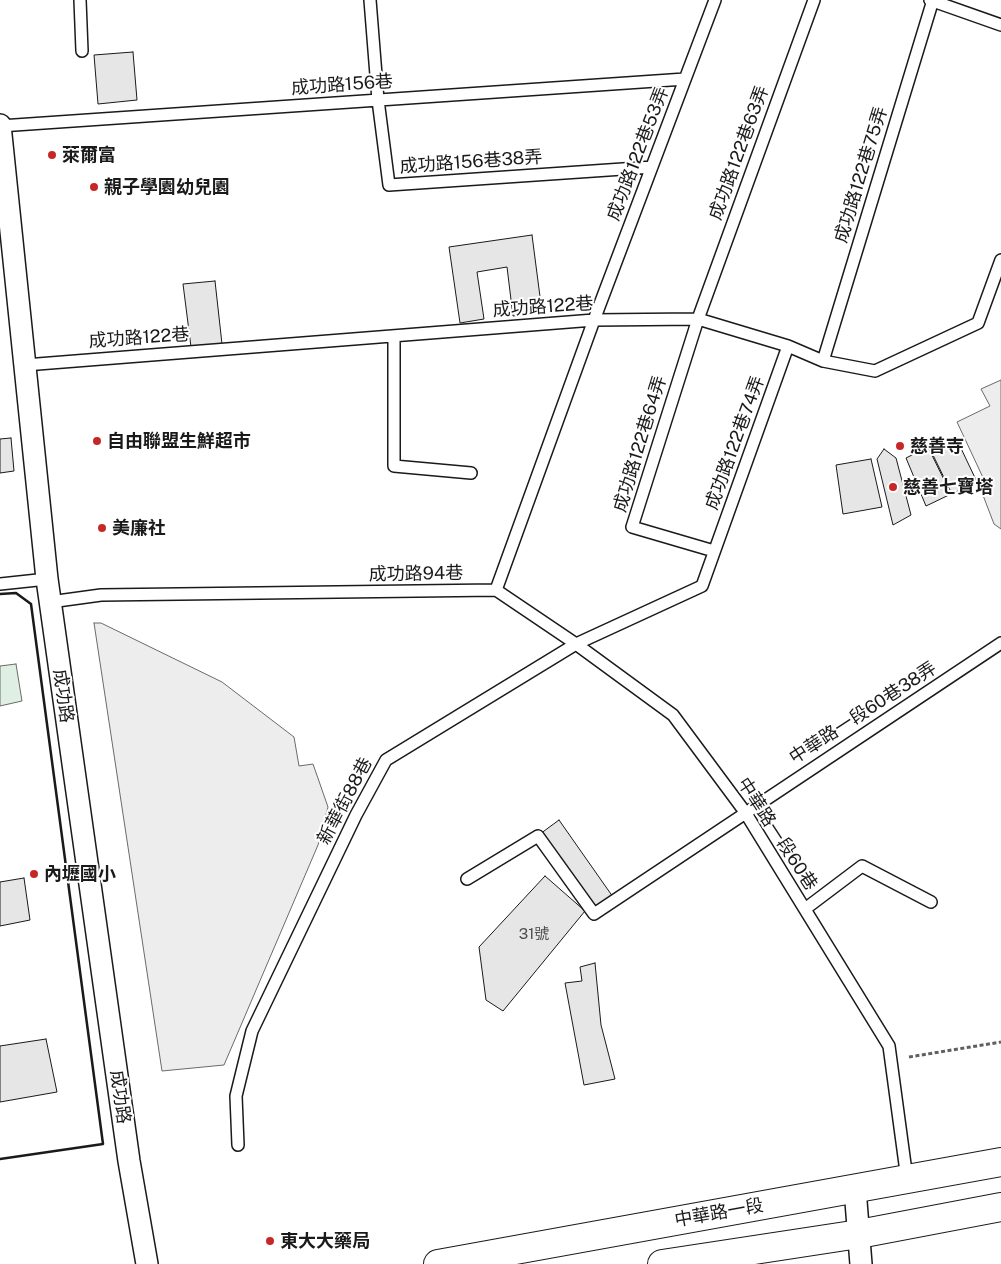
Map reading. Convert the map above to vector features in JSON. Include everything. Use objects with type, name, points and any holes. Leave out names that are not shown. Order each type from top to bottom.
[{"type":"main road","name":"中華路一段","points":[[438,1264],[1001,1162]]},
{"type":"main road","points":[[662,1264],[859,1234],[1001,1207]]},
{"type":"street","name":"成功路","points":[[0,125],[6,244],[25,365],[47,579],[129,1162],[147,1264]]},
{"type":"street","points":[[855,1189],[861,1264]]},
{"type":"lane","points":[[80,0],[82,52]]},
{"type":"lane","name":"成功路156巷38弄","points":[[370,0],[378,100],[389,186],[652,167]]},
{"type":"lane","name":"成功路122巷53弄","points":[[594,320],[715,0]]},
{"type":"lane","name":"成功路122巷63弄","points":[[698,319],[814,0]]},
{"type":"lane","points":[[932,0],[1001,25]]},
{"type":"lane","name":"成功路122巷75弄","points":[[824,361],[932,0]]},
{"type":"lane","name":"成功路156巷","points":[[0,125],[685,79]]},
{"type":"lane","name":"成功路122巷","points":[[25,365],[594,320],[698,319],[788,346],[824,361],[875,371],[978,323],[1001,260]]},
{"type":"lane","name":"成功路122巷64弄","points":[[698,319],[632,527],[714,551]]},
{"type":"lane","points":[[496,590],[594,320]]},
{"type":"lane","points":[[394,336],[394,466],[471,473]]},
{"type":"lane","name":"成功路122巷74弄","points":[[714,551],[788,346]]},
{"type":"lane","name":"新華街88巷","points":[[238,1145],[236,1096],[252,1031],[356,814],[386,760],[576,644],[702,586],[714,551]]},
{"type":"lane","points":[[0,584],[47,579]]},
{"type":"lane","name":"成功路94巷","points":[[50,602],[101,595],[496,590]]},
{"type":"lane","name":"中華路一段60巷","points":[[496,590],[576,644],[673,715],[745,812],[889,1046],[908,1179]]},
{"type":"lane","name":"中華路一段60巷38弄","points":[[467,879],[538,836],[594,914],[1001,643]]},
{"type":"lane","points":[[805,909],[862,866],[931,902]]},
{"type":"path","points":[[891,1060],[1001,1042]]},
{"type":"green space","points":[[16,664],[22,701],[0,706],[0,666]]},
{"type":"shaded area","points":[[1001,380],[1001,529],[994,524],[981,490],[981,487],[986,484],[957,422],[990,406],[981,389]]},
{"type":"shaded area","points":[[94,623],[101,623],[222,682],[294,737],[299,766],[313,764],[328,807],[318,845],[224,1065],[162,1071]]},
{"type":"building","points":[[133,52],[137,100],[98,104],[94,55]]},
{"type":"building","points":[[532,235],[542,312],[513,316],[507,267],[477,272],[484,319],[460,323],[449,247]]},
{"type":"building","points":[[215,281],[222,344],[191,347],[183,284]]},
{"type":"building","points":[[11,438],[14,471],[0,473],[0,439]]},
{"type":"building","points":[[958,442],[977,482],[952,494],[933,455]]},
{"type":"building","name":"慈善寺","points":[[928,447],[951,494],[926,506],[906,458]]},
{"type":"building","name":"慈善七寶塔","points":[[884,449],[896,458],[911,515],[893,525],[877,459]]},
{"type":"building","points":[[871,459],[882,507],[843,514],[836,465]]},
{"type":"building","points":[[559,820],[613,897],[594,909],[540,834]]},
{"type":"building","points":[[545,876],[585,911],[503,1011],[486,1000],[479,947]]},
{"type":"building","points":[[24,878],[30,920],[0,926],[0,882]]},
{"type":"building","points":[[595,963],[601,1025],[615,1079],[584,1085],[565,983],[582,981],[580,967]]},
{"type":"building","points":[[46,1039],[57,1092],[0,1102],[0,1046]]},
{"type":"wall","points":[[0,594],[16,593],[31,604],[103,1144],[0,1159]]},
{"type":"place","name":"萊爾富","points":[[52,155]]},
{"type":"place","name":"親子學園幼兒園","points":[[94,187]]},
{"type":"place","name":"自由聯盟生鮮超市","points":[[97,441]]},
{"type":"place","name":"慈善寺","points":[[900,446]]},
{"type":"place","name":"慈善七寶塔","points":[[893,487]]},
{"type":"place","name":"美廉社","points":[[102,528]]},
{"type":"place","name":"內壢國小","points":[[34,874]]},
{"type":"place","name":"東大大藥局","points":[[270,1241]]}]
